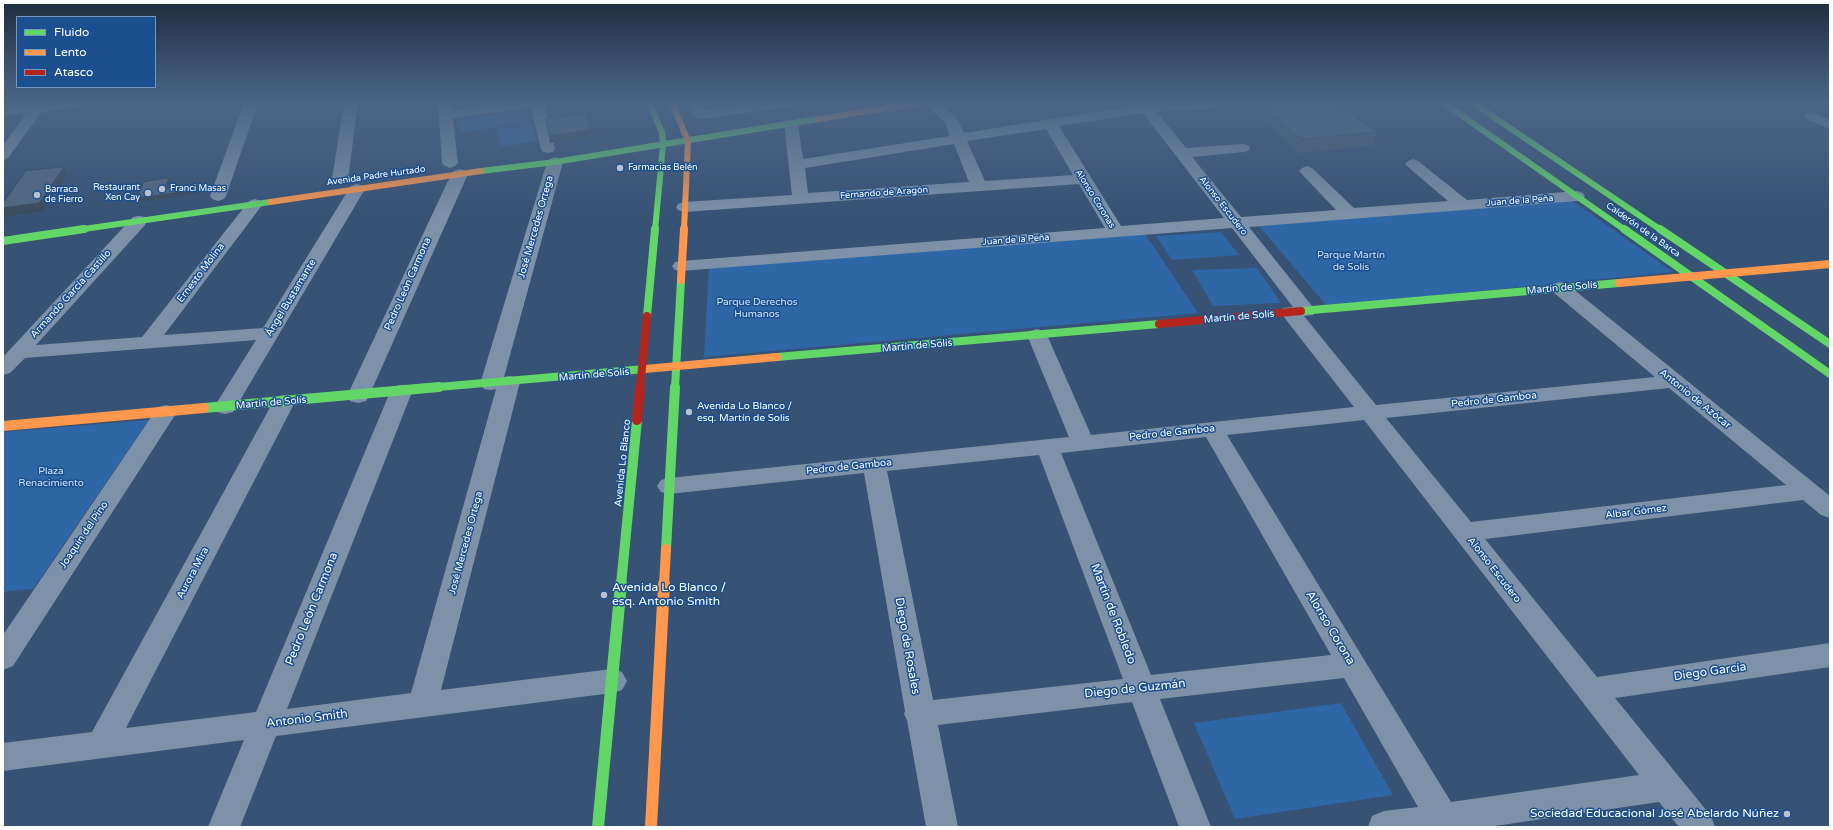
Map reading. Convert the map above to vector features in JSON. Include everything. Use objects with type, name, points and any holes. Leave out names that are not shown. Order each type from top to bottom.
[{"type":"main road","name":"Avenida Lo Blanco","points":[[598,827],[664,142]]},
{"type":"main road","name":"Avenida Padre Hurtado","points":[[6,243],[255,204],[344,181],[549,152],[663,145],[683,142]]},
{"type":"main road","name":"Avenida Lo Blanco","points":[[651,827],[688,142]]},
{"type":"main road","name":"Calderón de la Barca","points":[[1499,142],[1830,374]]},
{"type":"main road","name":"Calderón de la Barca","points":[[1530,142],[1830,344]]},
{"type":"main road","name":"Martín de Solís","points":[[3,426],[643,371],[1830,264]]},
{"type":"street","points":[[3,154],[12,142]]},
{"type":"street","points":[[218,196],[237,142]]},
{"type":"street","points":[[344,181],[348,142]]},
{"type":"street","points":[[449,142],[452,166]]},
{"type":"street","points":[[546,142],[549,152]]},
{"type":"street","points":[[794,142],[801,199]]},
{"type":"street","points":[[797,165],[942,142]]},
{"type":"street","points":[[960,142],[979,186]]},
{"type":"street","name":"Alonso Coronas","points":[[1061,142],[1116,232]]},
{"type":"street","name":"Alonso Escudero","points":[[1172,142],[1237,223],[1369,413],[1698,827]]},
{"type":"street","points":[[1181,153],[1243,148]]},
{"type":"street","name":"José Mercedes Ortega","points":[[423,704],[500,383],[549,152]]},
{"type":"street","points":[[1413,164],[1463,205]]},
{"type":"street","name":"Pedro León Carmona","points":[[358,396],[455,183],[452,166]]},
{"type":"street","points":[[1307,171],[1350,214]]},
{"type":"street","name":"Fernando de Aragón","points":[[684,207],[1083,179]]},
{"type":"street","name":"Ángel Bustamante","points":[[225,407],[270,333],[344,181]]},
{"type":"street","name":"Juan de la Peña","points":[[681,266],[1577,196]]},
{"type":"street","name":"Ernesto Molina","points":[[148,342],[255,204]]},
{"type":"street","name":"Armando García Castillo","points":[[3,368],[139,221]]},
{"type":"street","name":"Antonio de Azócar","points":[[1560,288],[1830,509]]},
{"type":"street","points":[[18,352],[270,333]]},
{"type":"street","points":[[1037,335],[1083,443]]},
{"type":"street","name":"Pedro de Gamboa","points":[[669,486],[1674,381]]},
{"type":"street","name":"Pedro León Carmona","points":[[224,827],[401,392]]},
{"type":"street","name":"Aurora Mira","points":[[102,744],[284,402]]},
{"type":"street","name":"Joaquín del Pino","points":[[3,658],[166,412]]},
{"type":"street","name":"Alonso Corona","points":[[1212,429],[1445,823]]},
{"type":"street","name":"Martín de Robledo","points":[[1047,446],[1195,827]]},
{"type":"street","name":"Diego de Rosales","points":[[874,464],[919,714],[942,827]]},
{"type":"street","name":"Albar Gómez","points":[[1464,532],[1808,491]]},
{"type":"street","name":"Diego García","points":[[1589,690],[1830,655]]},
{"type":"street","name":"Diego de Guzmán","points":[[919,714],[1352,664]]},
{"type":"street","name":"Antonio Smith","points":[[3,756],[612,681]]},
{"type":"street","points":[[1384,827],[1445,823],[1666,786]]},
{"type":"green space","points":[[500,142],[531,142],[501,146]]},
{"type":"green space","name":"Parque Martín de Solís","points":[[1571,200],[1673,272],[1327,306],[1259,226]]},
{"type":"green space","name":"Parque Derechos Humanos","points":[[1144,232],[1198,313],[704,357],[709,267]]},
{"type":"green space","points":[[1221,232],[1239,255],[1172,260],[1156,236]]},
{"type":"green space","points":[[1257,268],[1281,303],[1213,306],[1192,270]]},
{"type":"green space","name":"Plaza Renacimiento","points":[[149,420],[33,589],[3,592],[3,432]]},
{"type":"green space","points":[[1341,703],[1393,795],[1235,819],[1194,723]]},
{"type":"building","points":[[64,167],[39,203],[3,208],[3,203],[26,171]]},
{"type":"building","points":[[169,178],[164,189],[199,184],[196,190],[136,198],[144,182]]},
{"type":"traffic: fast","points":[[647,316],[663,142]]},
{"type":"traffic: fast","points":[[481,171],[555,162],[679,142]]},
{"type":"traffic: fast","points":[[1499,142],[1830,374]]},
{"type":"traffic: fast","points":[[1530,142],[1830,344]]},
{"type":"traffic: fast","points":[[3,241],[270,202]]},
{"type":"traffic: fast","points":[[666,549],[681,280]]},
{"type":"traffic: fast","points":[[1301,311],[1619,283]]},
{"type":"traffic: fast","points":[[777,357],[1159,324]]},
{"type":"traffic: fast","points":[[204,408],[645,369]]},
{"type":"traffic: fast","points":[[598,827],[637,420]]},
{"type":"traffic: slow","points":[[681,280],[688,142]]},
{"type":"traffic: slow","points":[[270,202],[481,171]]},
{"type":"traffic: slow","points":[[1619,283],[1830,264]]},
{"type":"traffic: slow","points":[[645,369],[777,357]]},
{"type":"traffic: slow","points":[[3,426],[204,408]]},
{"type":"traffic: slow","points":[[651,827],[666,549]]},
{"type":"traffic: jam","points":[[1159,324],[1301,311]]},
{"type":"traffic: jam","points":[[637,420],[647,316]]},
{"type":"place","name":"Farmacias Belén","points":[[620,168]]},
{"type":"place","name":"Franci Masas","points":[[162,189]]},
{"type":"place","name":"Restaurant Xen Cay","points":[[148,193]]},
{"type":"place","name":"Barraca de Fierro","points":[[37,195]]},
{"type":"place","name":"Avenida Lo Blanco / esq. Martín de Solis","points":[[689,412]]},
{"type":"place","name":"Avenida Lo Blanco / esq. Antonio Smith","points":[[604,595]]},
{"type":"place","name":"Sociedad Educacional José Abelardo Núñez","points":[[1787,814]]}]
